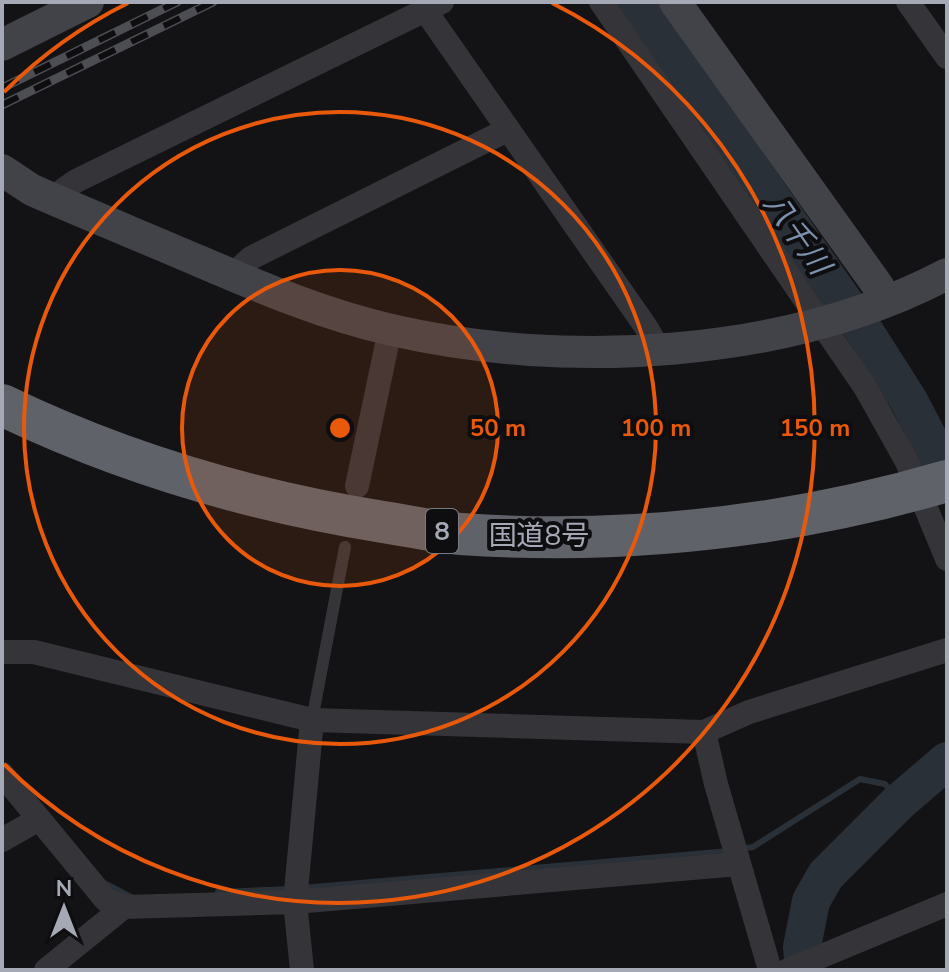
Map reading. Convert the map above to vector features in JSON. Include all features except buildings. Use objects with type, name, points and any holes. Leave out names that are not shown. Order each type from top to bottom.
[{"type":"highway","name":"国道8号","points":[[2,405],[89,442],[208,484],[310,509],[458,534],[541,537],[687,531],[823,512],[947,481]]},
{"type":"street","points":[[2,45],[88,2]]},
{"type":"street","points":[[601,2],[823,323],[895,437],[947,559]]},
{"type":"street","points":[[675,2],[885,300]]},
{"type":"street","points":[[908,2],[947,57]]},
{"type":"street","points":[[58,201],[63,190],[76,181],[433,6],[507,130],[646,327],[655,350]]},
{"type":"street","points":[[237,277],[242,266],[251,258],[507,130]]},
{"type":"street","points":[[2,170],[32,190],[282,297],[390,330],[499,349],[566,352],[655,350],[742,339],[823,323],[947,274]]},
{"type":"street","points":[[357,486],[390,330]]},
{"type":"street","points":[[2,652],[34,652],[312,720],[704,732],[749,712],[947,650]]},
{"type":"street","points":[[302,970],[295,902],[312,720]]},
{"type":"street","points":[[704,732],[770,970]]},
{"type":"street","points":[[2,774],[106,900],[124,907],[295,902],[739,864]]},
{"type":"street","points":[[2,840],[39,819]]},
{"type":"street","points":[[789,970],[947,904]]},
{"type":"street","points":[[46,970],[124,907]]},
{"type":"lane","points":[[312,720],[345,547]]},
{"type":"waterway","name":"八千川","points":[[635,2],[865,332],[909,401],[947,474]]},
{"type":"waterway","name":"八千川","points":[[804,970],[802,947],[811,901],[826,875],[899,802],[947,761]]},
{"type":"waterway","points":[[740,849],[753,847],[860,779],[885,784],[899,802]]},
{"type":"waterway","points":[[302,888],[729,851]]},
{"type":"waterway","points":[[106,884],[131,897]]},
{"type":"waterway","points":[[218,892],[291,889]]},
{"type":"railway","points":[[2,88],[177,2]]},
{"type":"railway","points":[[2,105],[213,2]]}]
